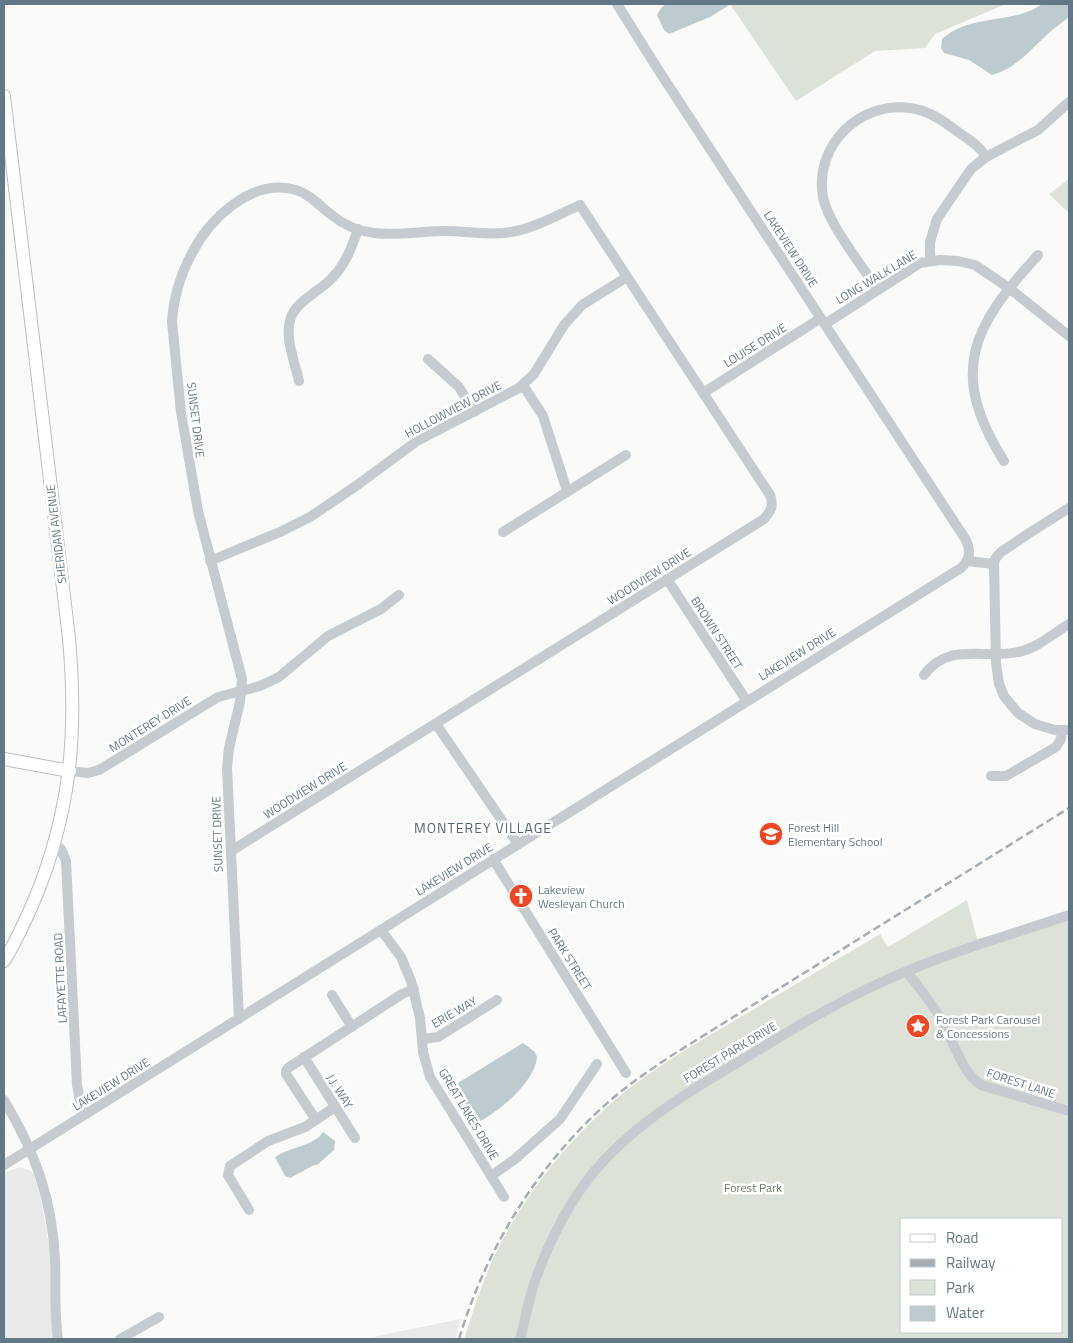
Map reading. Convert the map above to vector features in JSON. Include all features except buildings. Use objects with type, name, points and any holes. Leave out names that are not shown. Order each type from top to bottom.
[{"type":"main road","name":"SHERIDAN AVENUE","points":[[4,96],[74,694],[70,770],[63,811],[54,844],[32,906],[4,961]]},
{"type":"main road","points":[[4,759],[70,770]]},
{"type":"street","name":"LAKEVIEW DRIVE","points":[[4,1165],[960,568],[967,561],[970,555],[966,540],[658,71],[617,4]]},
{"type":"street","points":[[930,261],[930,242],[936,219],[967,174],[986,157],[1038,130],[1069,102]]},
{"type":"street","points":[[877,289],[831,218],[824,198],[822,181],[824,166],[830,150],[839,135],[853,123],[875,111],[892,108],[911,108],[928,113],[948,124],[979,147],[986,157]]},
{"type":"street","name":"SUNSET DRIVE","points":[[239,1020],[227,768],[229,748],[242,690],[242,679],[210,561],[190,467],[181,412],[173,334],[173,309],[189,259],[207,229],[223,214],[246,196],[272,188],[285,188],[302,192],[340,221],[358,229],[388,234],[446,231],[502,234],[516,232],[535,226],[580,205]]},
{"type":"street","name":"WOODVIEW DRIVE","points":[[230,851],[764,519],[771,512],[770,495],[580,205]]},
{"type":"street","points":[[299,381],[289,334],[290,320],[301,303],[341,269],[358,229]]},
{"type":"street","points":[[1004,461],[993,443],[978,410],[973,390],[973,370],[980,334],[988,318],[1008,288],[1038,255]]},
{"type":"street","name":"LONG WALK LANE","points":[[823,321],[911,268],[930,261],[958,261],[969,263],[1008,288],[1069,336]]},
{"type":"street","name":"HOLLOWVIEW DRIVE","points":[[210,561],[280,532],[310,517],[356,486],[416,441],[523,385],[539,366],[564,325],[582,305],[626,277]]},
{"type":"street","name":"LOUISE DRIVE","points":[[703,392],[823,321]]},
{"type":"street","points":[[428,359],[459,387],[474,412]]},
{"type":"street","points":[[523,385],[543,416],[568,491]]},
{"type":"street","points":[[504,532],[626,455]]},
{"type":"street","points":[[992,776],[1006,776],[1056,746],[1066,730],[1035,724],[1018,713],[1004,696],[1000,684],[996,654],[994,564],[995,559],[1001,552],[1069,508]]},
{"type":"street","points":[[967,561],[994,564]]},
{"type":"street","name":"BROWN STREET","points":[[667,579],[746,700]]},
{"type":"street","name":"MONTEREY DRIVE","points":[[70,770],[88,773],[99,770],[218,697],[260,686],[279,677],[323,639],[381,609],[399,595]]},
{"type":"street","points":[[924,675],[930,667],[944,658],[964,654],[1009,654],[1026,650],[1069,624]]},
{"type":"street","points":[[436,724],[518,844]]},
{"type":"street","name":"LAFAYETTE ROAD","points":[[54,844],[61,849],[66,861],[77,1085],[80,1101],[86,1114]]},
{"type":"street","name":"PARK STREET","points":[[494,859],[626,1073]]},
{"type":"street","name":"FOREST PARK DRIVE","points":[[520,1339],[542,1261],[566,1214],[591,1176],[624,1140],[659,1111],[757,1050],[884,981],[968,948],[1069,915]]},
{"type":"street","name":"GREAT LAKES DRIVE","points":[[381,930],[401,956],[414,989],[430,1077],[504,1197]]},
{"type":"street","name":"FOREST LANE","points":[[907,972],[942,1021],[967,1072],[975,1081],[1069,1111]]},
{"type":"street","points":[[316,1120],[286,1074],[286,1071],[304,1057],[402,994],[414,989]]},
{"type":"street","points":[[332,995],[352,1027]]},
{"type":"street","name":"ERIE WAY","points":[[422,1039],[442,1034],[497,1000]]},
{"type":"street","name":"J.J. WAY","points":[[304,1057],[355,1138]]},
{"type":"street","points":[[491,1176],[515,1159],[560,1118],[597,1064]]},
{"type":"street","points":[[4,1100],[21,1129],[43,1183],[50,1214],[55,1259],[58,1339]]},
{"type":"street","points":[[249,1210],[228,1175],[230,1166],[268,1141],[297,1131],[335,1107]]},
{"type":"street","points":[[120,1339],[159,1317]]},
{"type":"shaded area","points":[[20,1167],[34,1174],[41,1199],[49,1247],[54,1339],[4,1339],[4,1173]]},
{"type":"shaded area","points":[[461,1319],[455,1339],[367,1339],[382,1335]]},
{"type":"green space","points":[[730,4],[1006,4],[935,34],[925,48],[875,51],[796,101]]},
{"type":"green space","points":[[1069,179],[1069,213],[1049,194]]},
{"type":"green space","name":"Forest Park","points":[[967,900],[977,939],[1069,916],[1069,1339],[464,1339],[490,1265],[513,1222],[550,1168],[593,1120],[639,1081],[686,1050],[880,934],[888,947]]},
{"type":"water","points":[[666,4],[731,4],[710,17],[669,34],[664,30],[657,15]]},
{"type":"water","points":[[1042,4],[1069,4],[1069,17],[1051,31],[1031,51],[1001,72],[992,75],[969,60],[944,53],[941,48],[942,39],[955,30],[976,23],[1022,14]]},
{"type":"water","points":[[523,1043],[535,1052],[537,1057],[535,1067],[530,1076],[514,1096],[495,1112],[476,1123],[453,1086]]},
{"type":"water","points":[[323,1132],[335,1141],[334,1150],[317,1165],[290,1178],[285,1176],[275,1157],[314,1141]]},
{"type":"railway","points":[[459,1339],[484,1271],[519,1208],[539,1178],[562,1150],[586,1123],[613,1098],[674,1054],[1069,808]]},
{"type":"place","name":"Forest Hill Elementary School","points":[[771,834]]},
{"type":"place","name":"Lakeview Wesleyan Church","points":[[521,896]]},
{"type":"place","name":"Forest Park Carousel & Concessions","points":[[918,1026]]},
{"type":"district","name":"MONTEREY VILLAGE","points":[[483,827]]}]
